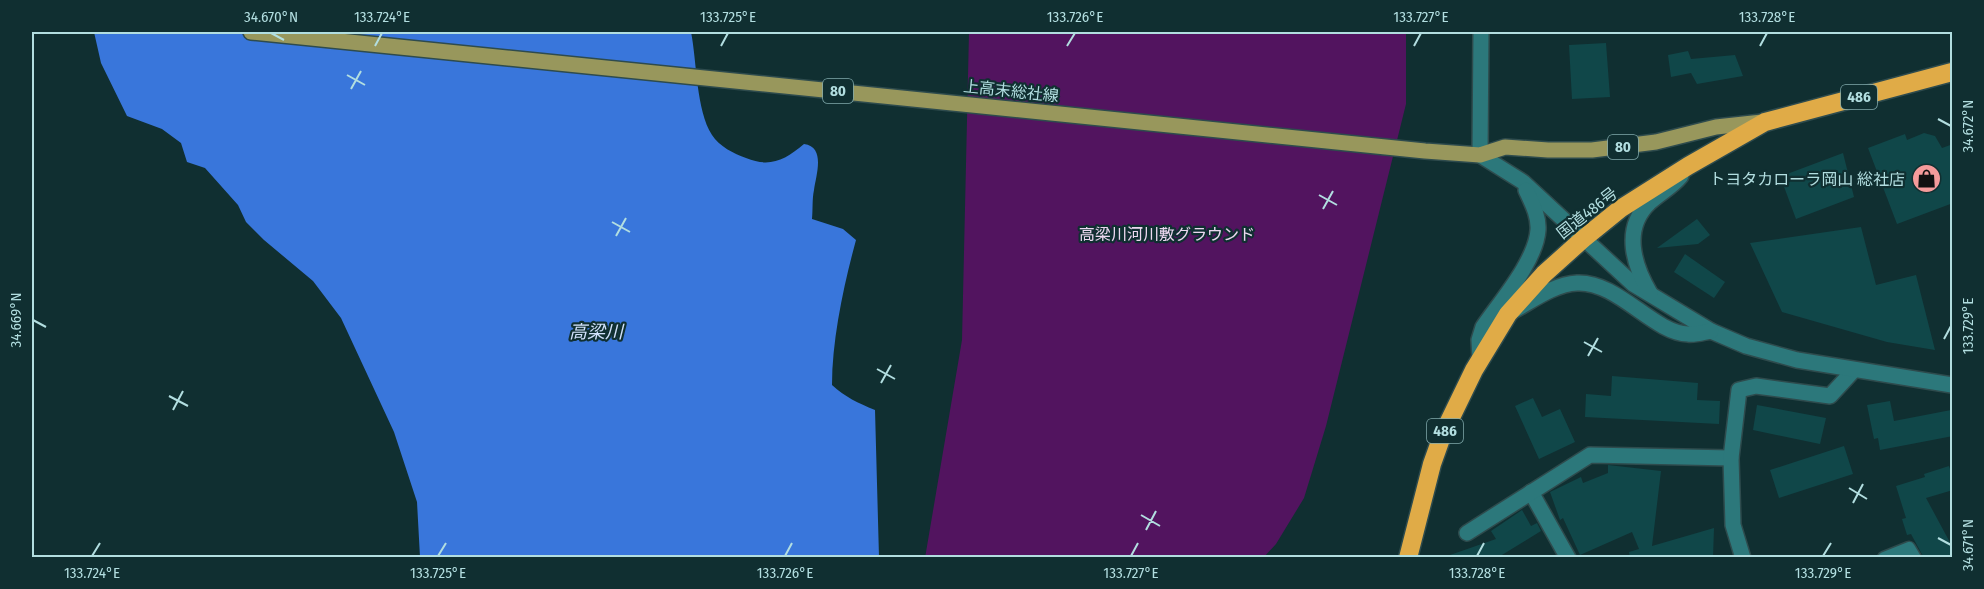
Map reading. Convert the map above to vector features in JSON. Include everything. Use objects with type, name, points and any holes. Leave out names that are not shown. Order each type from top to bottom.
[{"type":"highway","name":"国道486号","points":[[1409,557],[1432,464],[1442,436],[1480,359],[1508,314],[1544,274],[1583,239],[1620,209],[1688,166],[1765,122],[1953,72]]},
{"type":"main road","name":"上高末総社線","points":[[251,32],[1480,155],[1504,147],[1570,150],[1624,147],[1656,142],[1716,127],[1765,122]]},
{"type":"street","points":[[1480,32],[1480,155],[1523,182],[1633,284],[1711,331],[1746,346],[1797,360],[1953,385]]},
{"type":"street","points":[[1653,298],[1639,274],[1634,255],[1632,238],[1635,225],[1648,204],[1675,184],[1688,166]]},
{"type":"street","points":[[1480,359],[1479,340],[1483,327],[1528,261],[1535,246],[1538,228],[1535,209],[1523,182]]},
{"type":"street","points":[[1508,314],[1559,287],[1577,283],[1594,285],[1612,292],[1668,328],[1688,334],[1711,331]]},
{"type":"street","points":[[1743,558],[1733,525],[1731,458],[1739,390],[1756,386],[1830,396],[1854,370]]},
{"type":"street","points":[[1467,533],[1590,455],[1731,458]]},
{"type":"street","points":[[1531,492],[1568,558]]},
{"type":"lane","points":[[1884,558],[1910,548],[1915,558]]},
{"type":"green space","name":"高梁川河川敷グラウンド","points":[[969,32],[1406,32],[1406,104],[1326,426],[1304,498],[1276,544],[1263,558],[925,558],[962,340]]},
{"type":"water","name":"高梁川","points":[[94,32],[691,32],[703,113],[715,139],[737,154],[763,162],[784,158],[804,144],[811,146],[815,150],[818,162],[812,219],[843,229],[856,240],[840,312],[834,349],[832,385],[852,399],[875,410],[879,557],[420,557],[417,502],[394,432],[341,318],[313,281],[246,222],[238,205],[205,168],[187,162],[181,143],[162,129],[127,116],[101,63]]},
{"type":"building","points":[[1606,43],[1610,97],[1572,99],[1569,45]]},
{"type":"building","points":[[1688,51],[1691,59],[1735,55],[1743,76],[1697,84],[1691,73],[1671,77],[1668,55]]},
{"type":"building","points":[[1924,133],[1935,136],[1942,148],[1953,144],[1953,203],[1897,224],[1868,148],[1905,134],[1907,140]]},
{"type":"building","points":[[1843,153],[1854,197],[1796,219],[1783,184],[1790,182],[1787,174]]},
{"type":"building","points":[[1697,219],[1710,235],[1698,244],[1657,248]]},
{"type":"building","points":[[1861,227],[1876,285],[1916,275],[1935,350],[1887,342],[1782,312],[1750,243]]},
{"type":"building","points":[[1685,254],[1725,282],[1714,298],[1674,272]]},
{"type":"building","points":[[1612,376],[1698,383],[1697,400],[1720,401],[1719,424],[1585,417],[1586,394],[1611,396]]},
{"type":"building","points":[[1533,398],[1542,417],[1560,409],[1575,442],[1539,459],[1515,406]]},
{"type":"building","points":[[1890,401],[1894,421],[1951,410],[1953,436],[1880,450],[1878,438],[1874,439],[1867,405]]},
{"type":"building","points":[[1757,405],[1826,418],[1820,444],[1753,430]]},
{"type":"building","points":[[1844,446],[1853,474],[1779,498],[1770,470]]},
{"type":"building","points":[[1608,465],[1661,471],[1652,546],[1714,528],[1713,558],[1630,558],[1629,552],[1639,549],[1632,532],[1580,555],[1563,518],[1560,520],[1550,492],[1581,477],[1583,483],[1608,473]]},
{"type":"building","points":[[1949,466],[1953,478],[1953,490],[1926,498],[1953,548],[1953,558],[1924,558],[1911,534],[1907,535],[1902,519],[1906,518],[1896,486],[1925,477],[1924,474]]},
{"type":"building","points":[[1522,510],[1531,526],[1537,523],[1541,531],[1497,558],[1450,558],[1450,555],[1496,539],[1491,531]]},
{"type":"place","name":"トヨタカローラ岡山 総社店","points":[[1926,179]]}]
